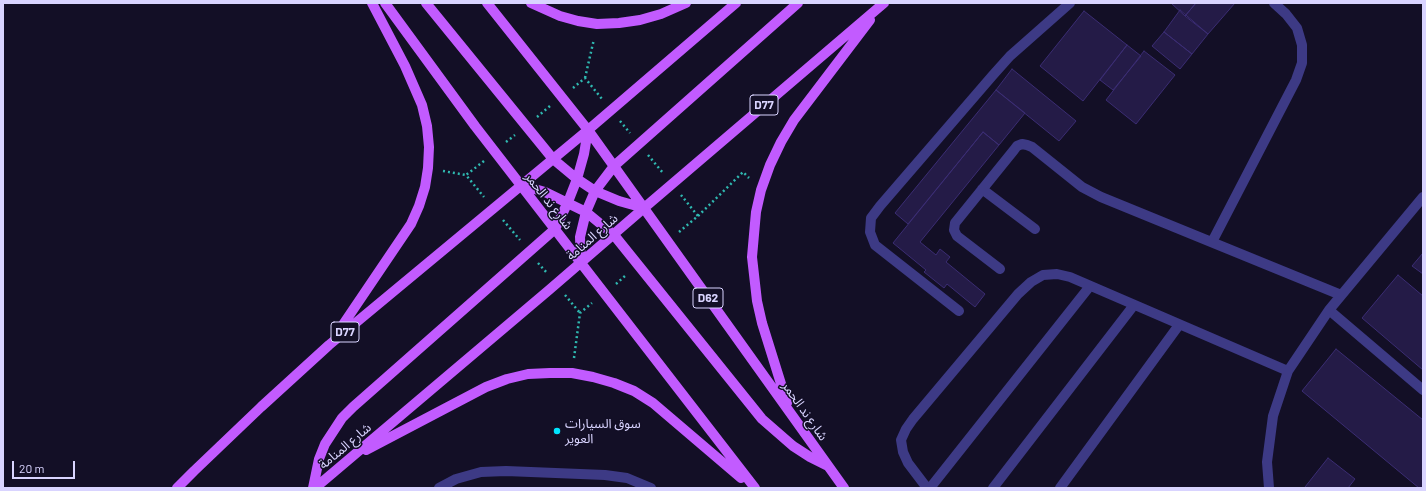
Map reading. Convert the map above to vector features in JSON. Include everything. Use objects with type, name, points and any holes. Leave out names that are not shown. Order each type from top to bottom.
[{"type":"main road","points":[[329,345],[411,224],[423,194],[428,168],[429,147],[427,126],[422,105],[372,3]]},
{"type":"main road","name":"شارع ند الحمر","points":[[384,3],[475,126],[754,488]]},
{"type":"main road","points":[[426,3],[553,159],[576,179],[595,191],[644,208]]},
{"type":"main road","name":"شارع ند الحمر","points":[[487,3],[588,130],[844,488]]},
{"type":"main road","points":[[531,3],[560,16],[597,24],[619,24],[640,20],[661,14],[686,3]]},
{"type":"main road","name":"D77","points":[[177,488],[261,407],[329,345],[588,130],[736,3]]},
{"type":"main road","points":[[581,263],[580,237],[586,212],[595,191],[614,166],[798,3]]},
{"type":"main road","points":[[790,413],[762,323],[753,279],[753,234],[761,190],[778,148],[794,120],[883,4]]},
{"type":"main road","name":"شارع المنامة","points":[[314,488],[614,235],[883,4]]},
{"type":"main road","points":[[314,488],[314,474],[321,454],[333,430],[342,418],[555,229],[568,202],[576,179],[584,154],[588,130]]},
{"type":"main road","points":[[521,185],[545,192],[568,202],[586,212],[614,235],[762,419],[793,446],[828,466]]},
{"type":"main road","points":[[349,459],[486,387],[507,379],[528,374],[572,373],[614,383],[634,391],[653,403],[754,488]]},
{"type":"lane","points":[[959,311],[875,246],[870,232],[871,218],[993,75],[1015,52],[1070,3]]},
{"type":"lane","points":[[1212,242],[1296,80],[1302,63],[1302,45],[1297,28],[1286,14],[1274,3]]},
{"type":"lane","points":[[1000,269],[957,236],[954,230],[955,223],[1017,146],[1022,144],[1027,145],[1091,192],[1341,295]]},
{"type":"lane","points":[[982,190],[1035,229]]},
{"type":"lane","points":[[1269,488],[1267,462],[1273,416],[1288,371],[1329,310],[1423,197]]},
{"type":"lane","points":[[927,488],[908,463],[903,452],[901,440],[913,419],[1018,294],[1031,282],[1043,275],[1057,274],[1070,277],[1288,371]]},
{"type":"lane","points":[[930,488],[1090,286]]},
{"type":"lane","points":[[992,488],[1134,305]]},
{"type":"lane","points":[[1329,310],[1423,390]]},
{"type":"lane","points":[[1060,488],[1179,324]]},
{"type":"lane","points":[[439,488],[456,479],[481,472],[506,471],[605,475],[627,478],[651,488]]},
{"type":"path","points":[[585,78],[597,24]]},
{"type":"path","points":[[428,168],[466,175]]},
{"type":"path","points":[[698,216],[743,172],[761,190]]},
{"type":"path","points":[[572,373],[580,314]]},
{"type":"building","points":[[1171,3],[1196,3],[1185,16]]},
{"type":"building","points":[[1196,3],[1235,3],[1208,34],[1185,16]]},
{"type":"building","points":[[1180,10],[1208,34],[1192,54],[1164,32]]},
{"type":"building","points":[[1084,11],[1127,45],[1083,101],[1040,66]]},
{"type":"building","points":[[1164,32],[1192,54],[1180,69],[1152,46]]},
{"type":"building","points":[[1127,45],[1141,56],[1113,90],[1100,80]]},
{"type":"building","points":[[1144,51],[1175,75],[1136,124],[1106,100]]},
{"type":"building","points":[[1012,69],[1076,121],[1059,141],[996,90]]},
{"type":"building","points":[[996,90],[1025,113],[999,145],[983,132],[908,224],[895,213]]},
{"type":"building","points":[[983,132],[999,145],[920,242],[936,255],[940,249],[950,257],[946,262],[985,294],[975,307],[947,284],[944,288],[924,272],[926,270],[893,243]]},
{"type":"building","points":[[1423,253],[1423,274],[1412,266]]},
{"type":"building","points":[[1398,275],[1423,296],[1423,370],[1362,318]]},
{"type":"building","points":[[1336,349],[1423,420],[1423,488],[1419,488],[1302,391]]},
{"type":"building","points":[[1328,458],[1355,479],[1348,488],[1305,488],[1305,487]]},
{"type":"place","name":"سوق السيارات العوير","points":[[557,431]]}]
